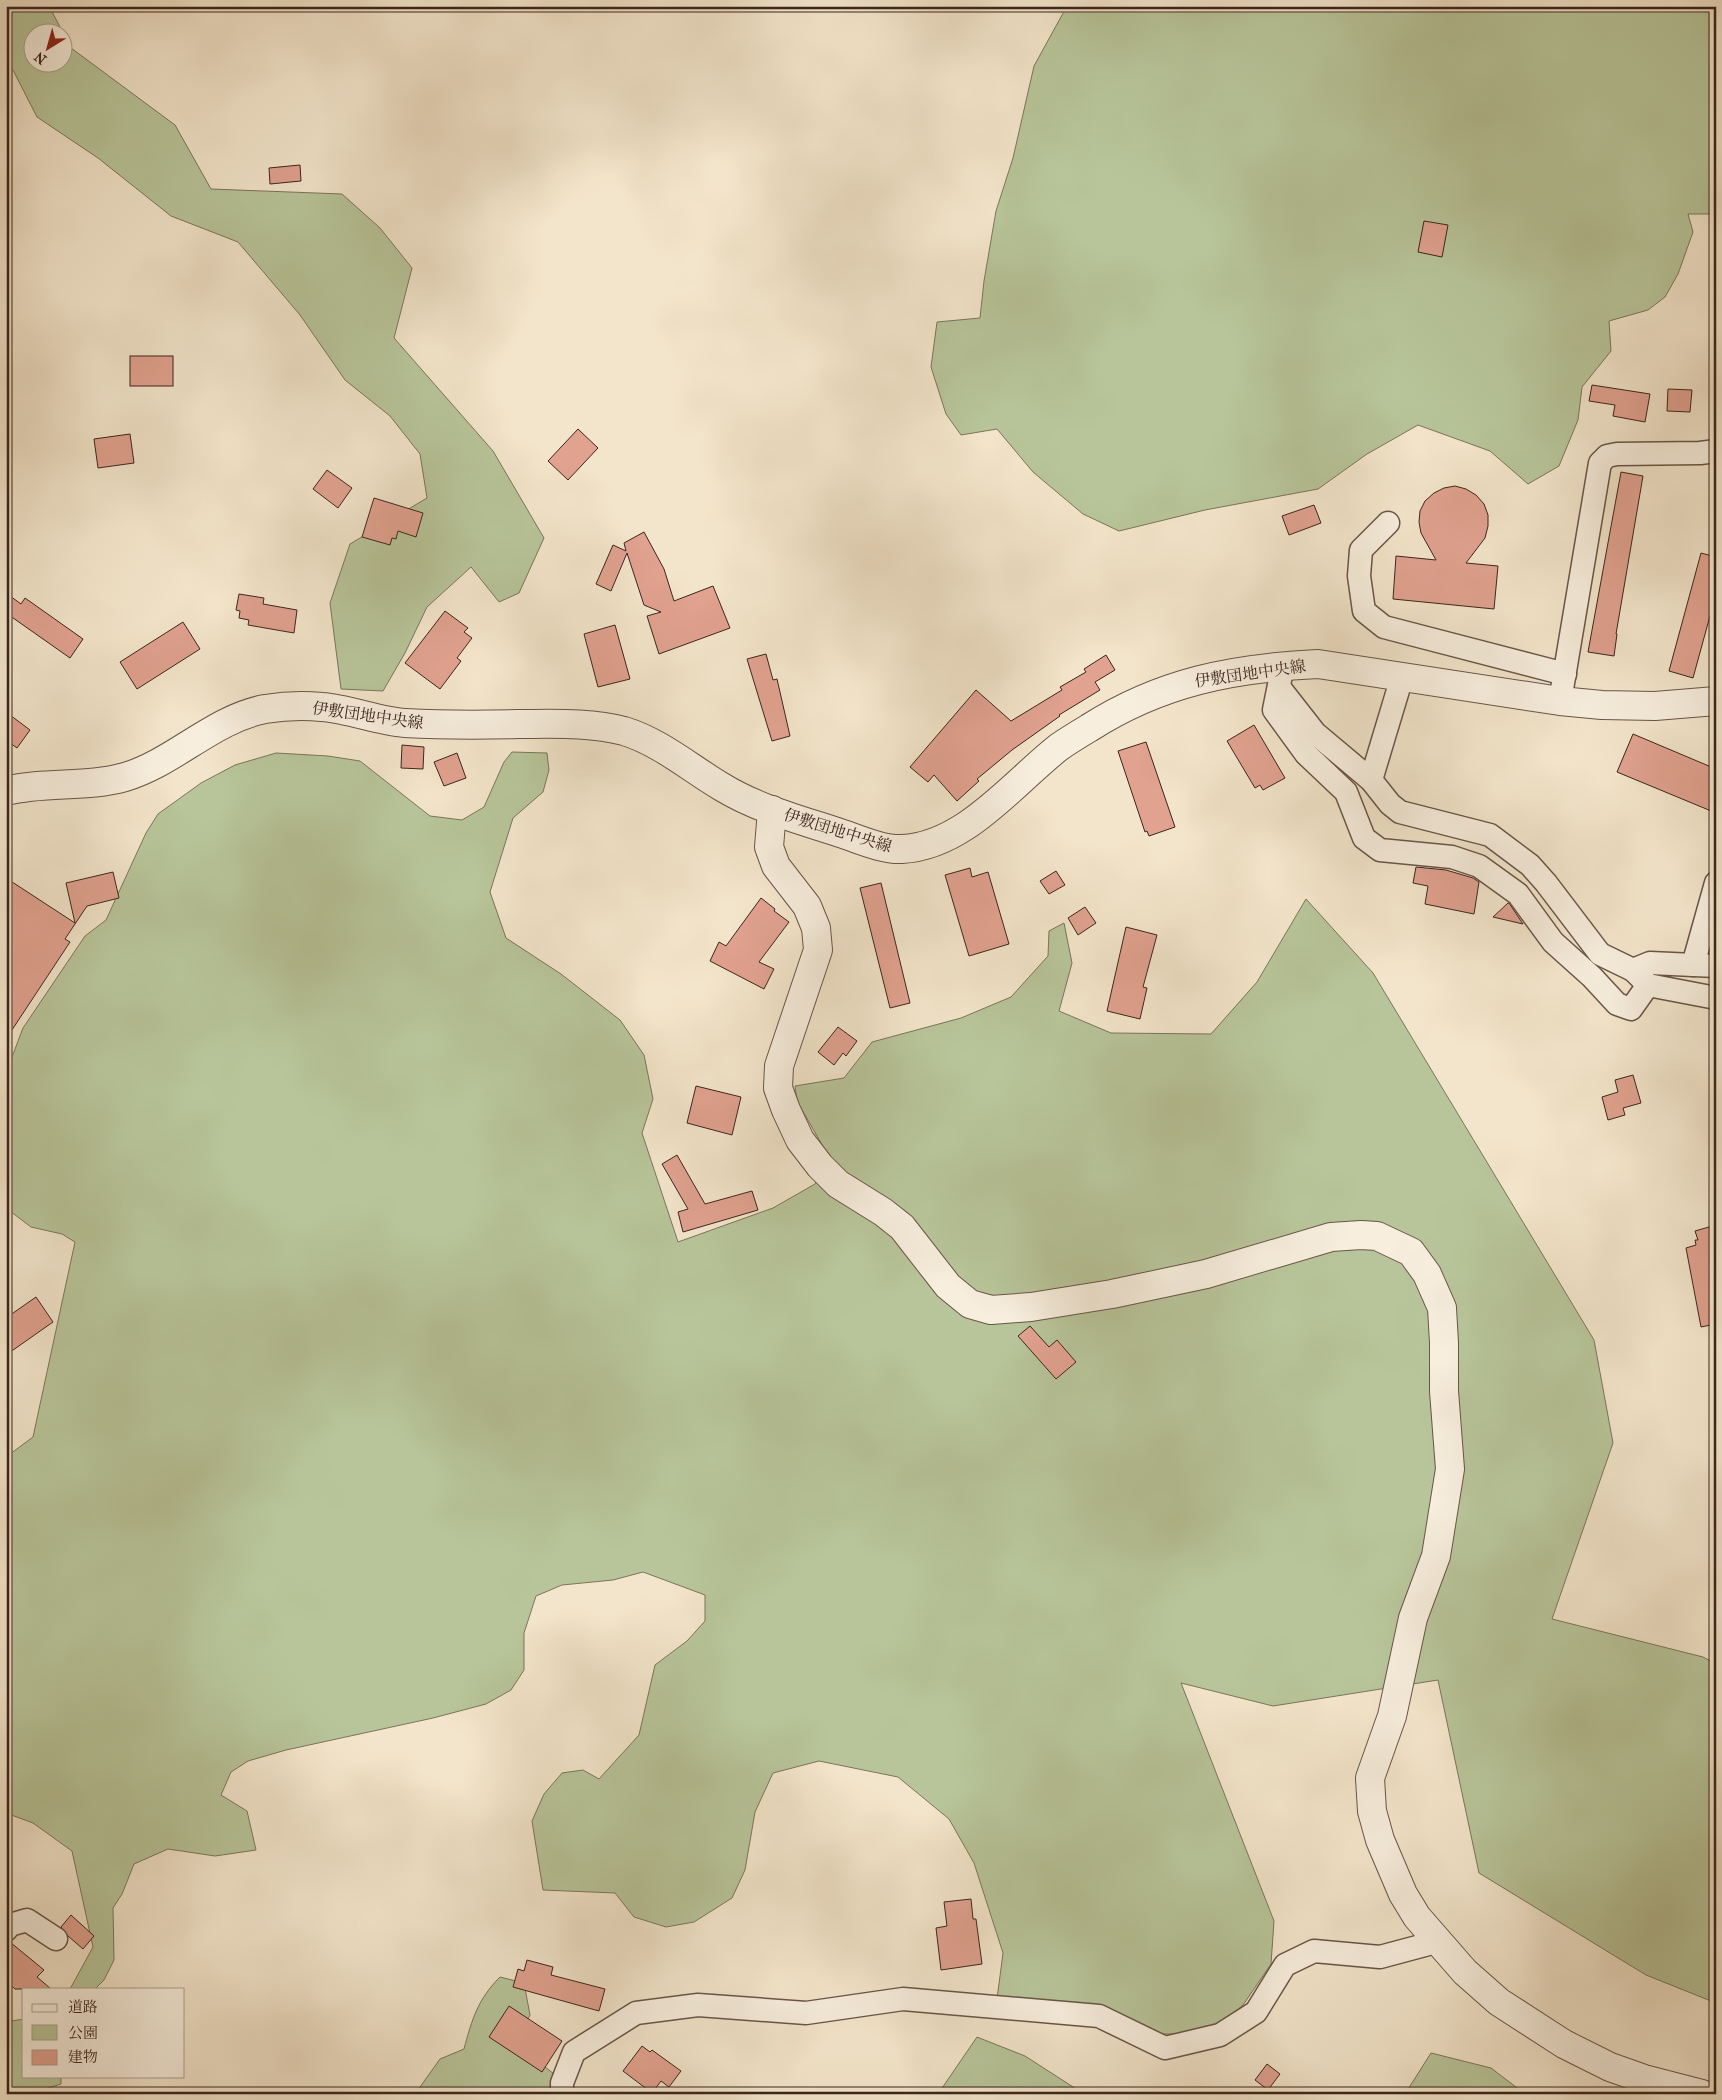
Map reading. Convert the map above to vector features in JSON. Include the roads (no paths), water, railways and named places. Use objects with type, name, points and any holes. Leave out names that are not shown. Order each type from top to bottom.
[{"type":"street","points":[[1560,701],[1600,463],[1607,456],[1617,454],[1700,453],[1716,451]]},
{"type":"street","points":[[1388,523],[1361,550],[1359,576],[1364,611],[1384,627],[1565,674]]},
{"type":"street","name":"伊敷団地中央線","points":[[6,792],[126,777],[154,766],[235,719],[263,710],[300,706],[324,707],[398,722],[443,725],[551,724],[594,726],[624,732],[656,745],[723,788],[746,800],[873,844],[898,849],[924,846],[947,836],[971,822],[1060,746],[1128,705],[1191,681],[1232,672],[1281,676],[1318,664],[1560,701],[1602,705],[1655,706],[1716,701]]},
{"type":"street","points":[[1281,676],[1315,733],[1371,780],[1390,804],[1400,812],[1490,835],[1530,865],[1600,954],[1640,978],[1716,998]]},
{"type":"street","points":[[1281,676],[1274,710],[1306,754],[1346,792],[1364,838],[1380,850],[1452,857],[1479,866],[1518,894],[1553,942],[1592,977],[1617,1004],[1631,1009],[1640,978],[1650,963],[1716,966]]},
{"type":"street","points":[[1371,780],[1402,677]]},
{"type":"street","points":[[772,810],[770,847],[776,866],[808,906],[816,928],[818,950],[779,1066],[778,1088],[786,1110],[800,1140],[820,1166],[838,1184],[902,1227],[948,1286],[970,1304],[991,1310],[1021,1308],[1112,1294],[1206,1274],[1331,1237],[1361,1235],[1377,1236],[1410,1252],[1427,1274],[1442,1308],[1444,1391],[1450,1469],[1436,1556],[1413,1618],[1392,1716],[1370,1778],[1372,1810],[1380,1840],[1403,1894],[1417,1917],[1436,1942],[1464,1972],[1499,2002],[1564,2044],[1610,2067],[1644,2079],[1702,2094]]},
{"type":"street","points":[[1693,965],[1716,883]]},
{"type":"street","points":[[6,1930],[10,1925],[28,1920],[56,1940]]},
{"type":"street","points":[[562,2094],[562,2083],[574,2052],[636,2013],[698,2005],[806,2013],[903,1999],[1099,2016],[1165,2048],[1220,2035],[1256,2012],[1285,1965],[1314,1951],[1380,1957],[1436,1942]]}]
